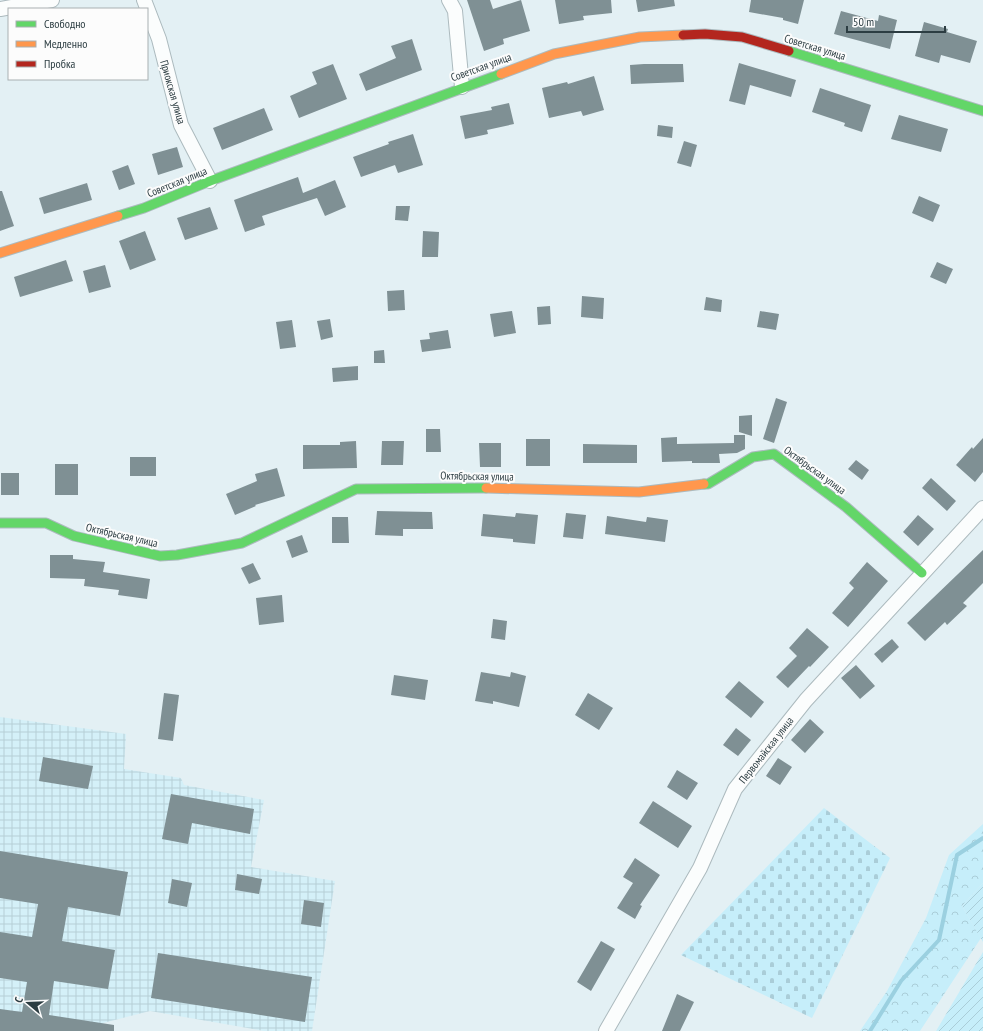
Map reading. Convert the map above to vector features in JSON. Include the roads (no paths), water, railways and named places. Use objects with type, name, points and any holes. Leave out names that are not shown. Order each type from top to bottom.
[{"type":"street","points":[[0,9],[52,0]]},
{"type":"street","points":[[449,0],[455,11],[462,86]]},
{"type":"street","name":"Приокская улица","points":[[148,10],[159,39],[182,125],[210,181]]},
{"type":"street","name":"Советская улица","points":[[0,253],[144,208],[210,181],[462,86],[554,54],[640,37],[712,34],[742,37],[983,111]]},
{"type":"street","name":"Октябрьская улица","points":[[0,523],[46,523],[74,536],[160,556],[177,555],[242,543],[356,489],[465,487],[639,492],[708,484],[753,457],[774,454],[846,507],[922,573]]},
{"type":"street","name":"Первомайская улица","points":[[606,1031],[700,868],[735,789],[806,700],[983,508]]},
{"type":"waterway","points":[[870,1031],[901,981],[939,940],[957,855],[983,838]]}]
